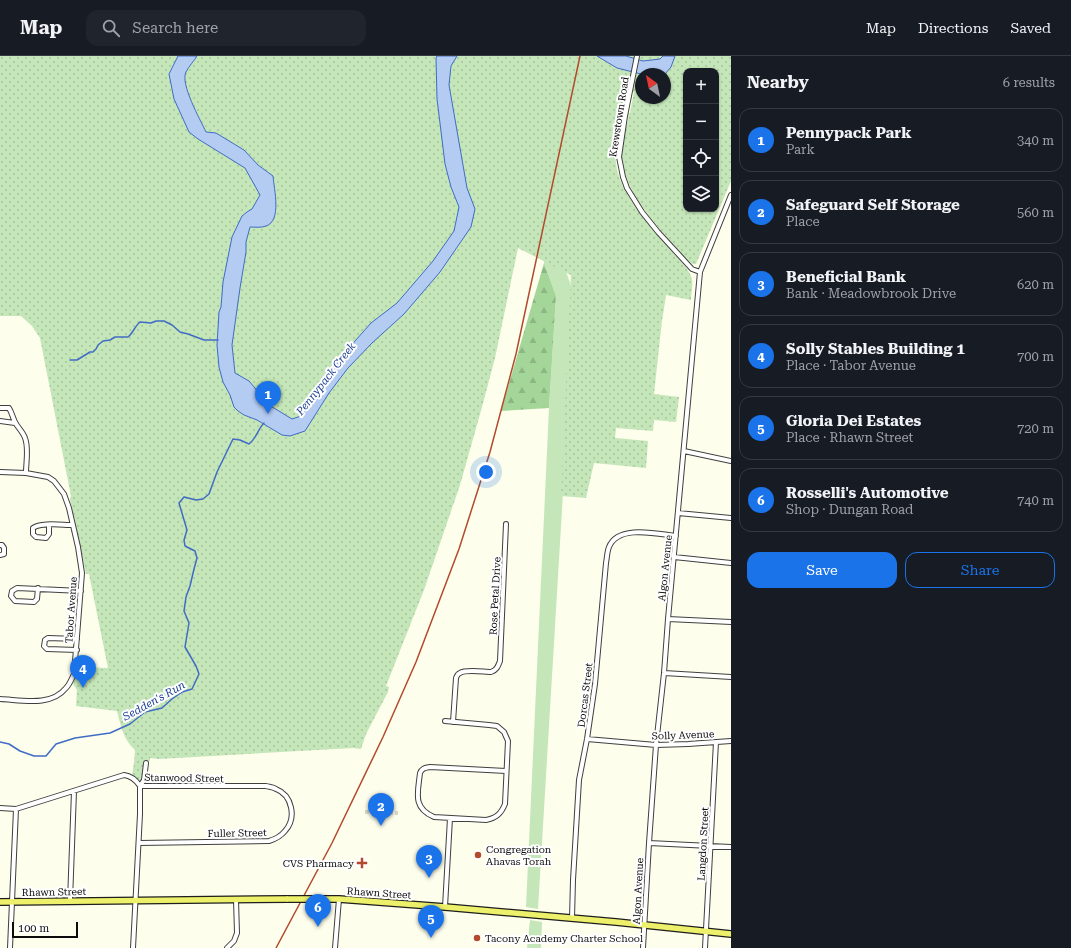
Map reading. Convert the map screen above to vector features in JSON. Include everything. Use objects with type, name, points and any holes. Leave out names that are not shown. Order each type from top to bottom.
[{"type":"main road","name":"Rhawn Street","points":[[0,902],[339,899],[572,918],[731,934]]},
{"type":"street","name":"Krewstown Road","points":[[637,56],[619,157],[620,164],[627,188],[642,212],[692,269],[700,272]]},
{"type":"street","name":"Algon Avenue","points":[[643,948],[656,746],[664,674],[700,272],[731,195]]},
{"type":"street","points":[[0,408],[9,408],[15,423],[20,428],[26,439],[27,448],[26,473],[0,472]]},
{"type":"street","points":[[0,421],[15,423]]},
{"type":"street","points":[[684,451],[731,461]]},
{"type":"street","name":"Tabor Avenue","points":[[0,699],[44,701],[55,697],[66,688],[74,674],[77,650],[82,573],[78,546],[69,508],[64,494],[54,481],[48,477],[26,473]]},
{"type":"street","points":[[678,513],[731,518]]},
{"type":"street","name":"Rose Petal Drive","points":[[453,722],[456,678],[458,675],[461,672],[466,671],[495,671],[498,668],[500,661],[506,524]]},
{"type":"street","points":[[49,525],[49,534],[46,538],[36,537],[33,534],[33,528],[37,525],[49,525],[72,525]]},
{"type":"street","name":"Dorcas Street","points":[[572,918],[579,780],[596,684],[606,563],[609,546],[620,535],[626,533],[638,532],[676,536]]},
{"type":"street","points":[[0,545],[4,548],[4,554],[2,556],[0,555]]},
{"type":"street","points":[[674,557],[731,563]]},
{"type":"street","points":[[38,588],[37,599],[34,602],[15,601],[11,596],[12,591],[17,588],[38,588],[81,590]]},
{"type":"street","points":[[668,619],[731,622]]},
{"type":"street","points":[[77,640],[48,638],[45,640],[44,646],[47,649],[77,650]]},
{"type":"street","points":[[664,674],[731,677]]},
{"type":"street","points":[[445,721],[497,726],[504,732],[508,741],[505,804],[499,814],[486,820],[434,817],[423,811],[419,806],[417,797],[420,773],[421,770],[425,768],[506,771]]},
{"type":"street","name":"Solly Avenue","points":[[587,739],[656,746],[731,741]]},
{"type":"street","name":"Langdon Street","points":[[705,948],[716,742]]},
{"type":"street","points":[[133,948],[139,843],[140,786],[144,780],[146,762]]},
{"type":"street","name":"Stanwood Street","points":[[0,808],[16,809],[124,775],[132,777],[140,786],[266,786],[279,791]]},
{"type":"street","points":[[70,901],[74,791]]},
{"type":"street","name":"Fuller Street","points":[[139,843],[269,841],[280,836],[291,822],[291,807],[288,800],[279,791]]},
{"type":"street","points":[[10,948],[16,809]]},
{"type":"street","points":[[445,907],[450,818]]},
{"type":"street","points":[[649,843],[731,847]]},
{"type":"street","points":[[336,948],[339,899]]},
{"type":"street","points":[[227,948],[234,941],[237,932],[236,900]]},
{"type":"green space","points":[[0,56],[731,56],[731,181],[719,209],[719,68],[683,68],[683,212],[718,212],[696,264],[691,263],[684,257],[655,224],[637,198],[624,171],[622,158],[623,141],[628,113],[630,113],[634,92],[627,91],[617,143],[616,163],[619,175],[630,200],[686,267],[692,279],[691,300],[666,295],[662,320],[654,394],[679,397],[676,422],[654,420],[653,431],[616,428],[615,438],[648,441],[646,468],[594,463],[586,498],[561,496],[571,275],[518,248],[495,358],[460,485],[424,590],[386,686],[389,687],[388,692],[366,734],[361,749],[353,748],[159,759],[150,758],[150,761],[144,761],[143,780],[141,781],[132,775],[135,750],[125,737],[117,711],[76,706],[77,690],[73,684],[78,667],[108,668],[89,574],[86,574],[70,499],[71,496],[40,338],[32,326],[21,316],[0,316]]},
{"type":"green space","points":[[550,224],[572,289],[563,493],[538,909],[526,907],[549,408],[556,296],[544,263]]},
{"type":"green space","points":[[544,263],[556,296],[549,408],[501,411]]},
{"type":"green space","points":[[530,920],[542,922],[541,948],[527,948]]},
{"type":"water","name":"Pennypack Creek","points":[[178,56],[197,56],[187,70],[185,77],[188,93],[206,132],[216,133],[244,150],[258,165],[273,176],[276,211],[271,223],[266,226],[250,227],[246,242],[246,252],[232,345],[235,373],[249,381],[264,403],[292,419],[301,416],[347,350],[371,323],[397,303],[433,261],[454,231],[459,207],[451,187],[445,164],[437,99],[436,58],[437,56],[457,56],[451,66],[449,85],[467,188],[475,209],[471,227],[440,272],[404,314],[372,343],[348,368],[329,393],[305,431],[290,436],[282,435],[238,411],[234,407],[223,382],[219,367],[217,345],[223,282],[232,237],[242,216],[252,209],[260,195],[245,168],[189,132],[174,99],[169,74]]},
{"type":"water","points":[[597,56],[626,56],[643,61],[660,59],[663,56],[675,56],[670,68],[635,68],[635,72],[617,68]]},
{"type":"waterway","points":[[70,360],[77,360],[90,352],[93,352],[103,341],[110,340],[115,337],[128,337],[140,322],[151,323],[156,321],[164,321],[172,325],[180,332],[204,340],[218,340]]},
{"type":"waterway","name":"Sedden's Run","points":[[0,742],[9,744],[20,751],[34,756],[46,756],[56,744],[75,738],[110,733],[130,724],[145,712],[162,708],[182,692],[192,689],[199,674],[185,647],[189,623],[184,611],[186,597],[197,558],[195,551],[185,546],[184,540],[187,530],[179,503],[184,497],[196,500],[203,499],[209,494],[217,472],[233,439],[249,444],[264,423]]},
{"type":"tunnel","points":[[365,812],[398,813]]},
{"type":"railway","points":[[276,948],[332,843],[383,737],[416,662],[459,549],[490,452],[516,354],[580,56]]},
{"type":"place","name":"Pennypack Park","points":[[268,414]]},
{"type":"place","name":"Solly Stables Building 1","points":[[83,688]]},
{"type":"place","name":"Safeguard Self Storage","points":[[381,826]]},
{"type":"place","name":"Congregation Ahavas Torah","points":[[478,855]]},
{"type":"place","name":"CVS Pharmacy","points":[[362,863]]},
{"type":"place","name":"Beneficial Bank","points":[[429,878]]},
{"type":"place","name":"Rosselli's Automotive","points":[[318,927]]},
{"type":"place","name":"Gloria Dei Estates","points":[[431,938]]},
{"type":"place","name":"Tacony Academy Charter School","points":[[477,938]]}]
